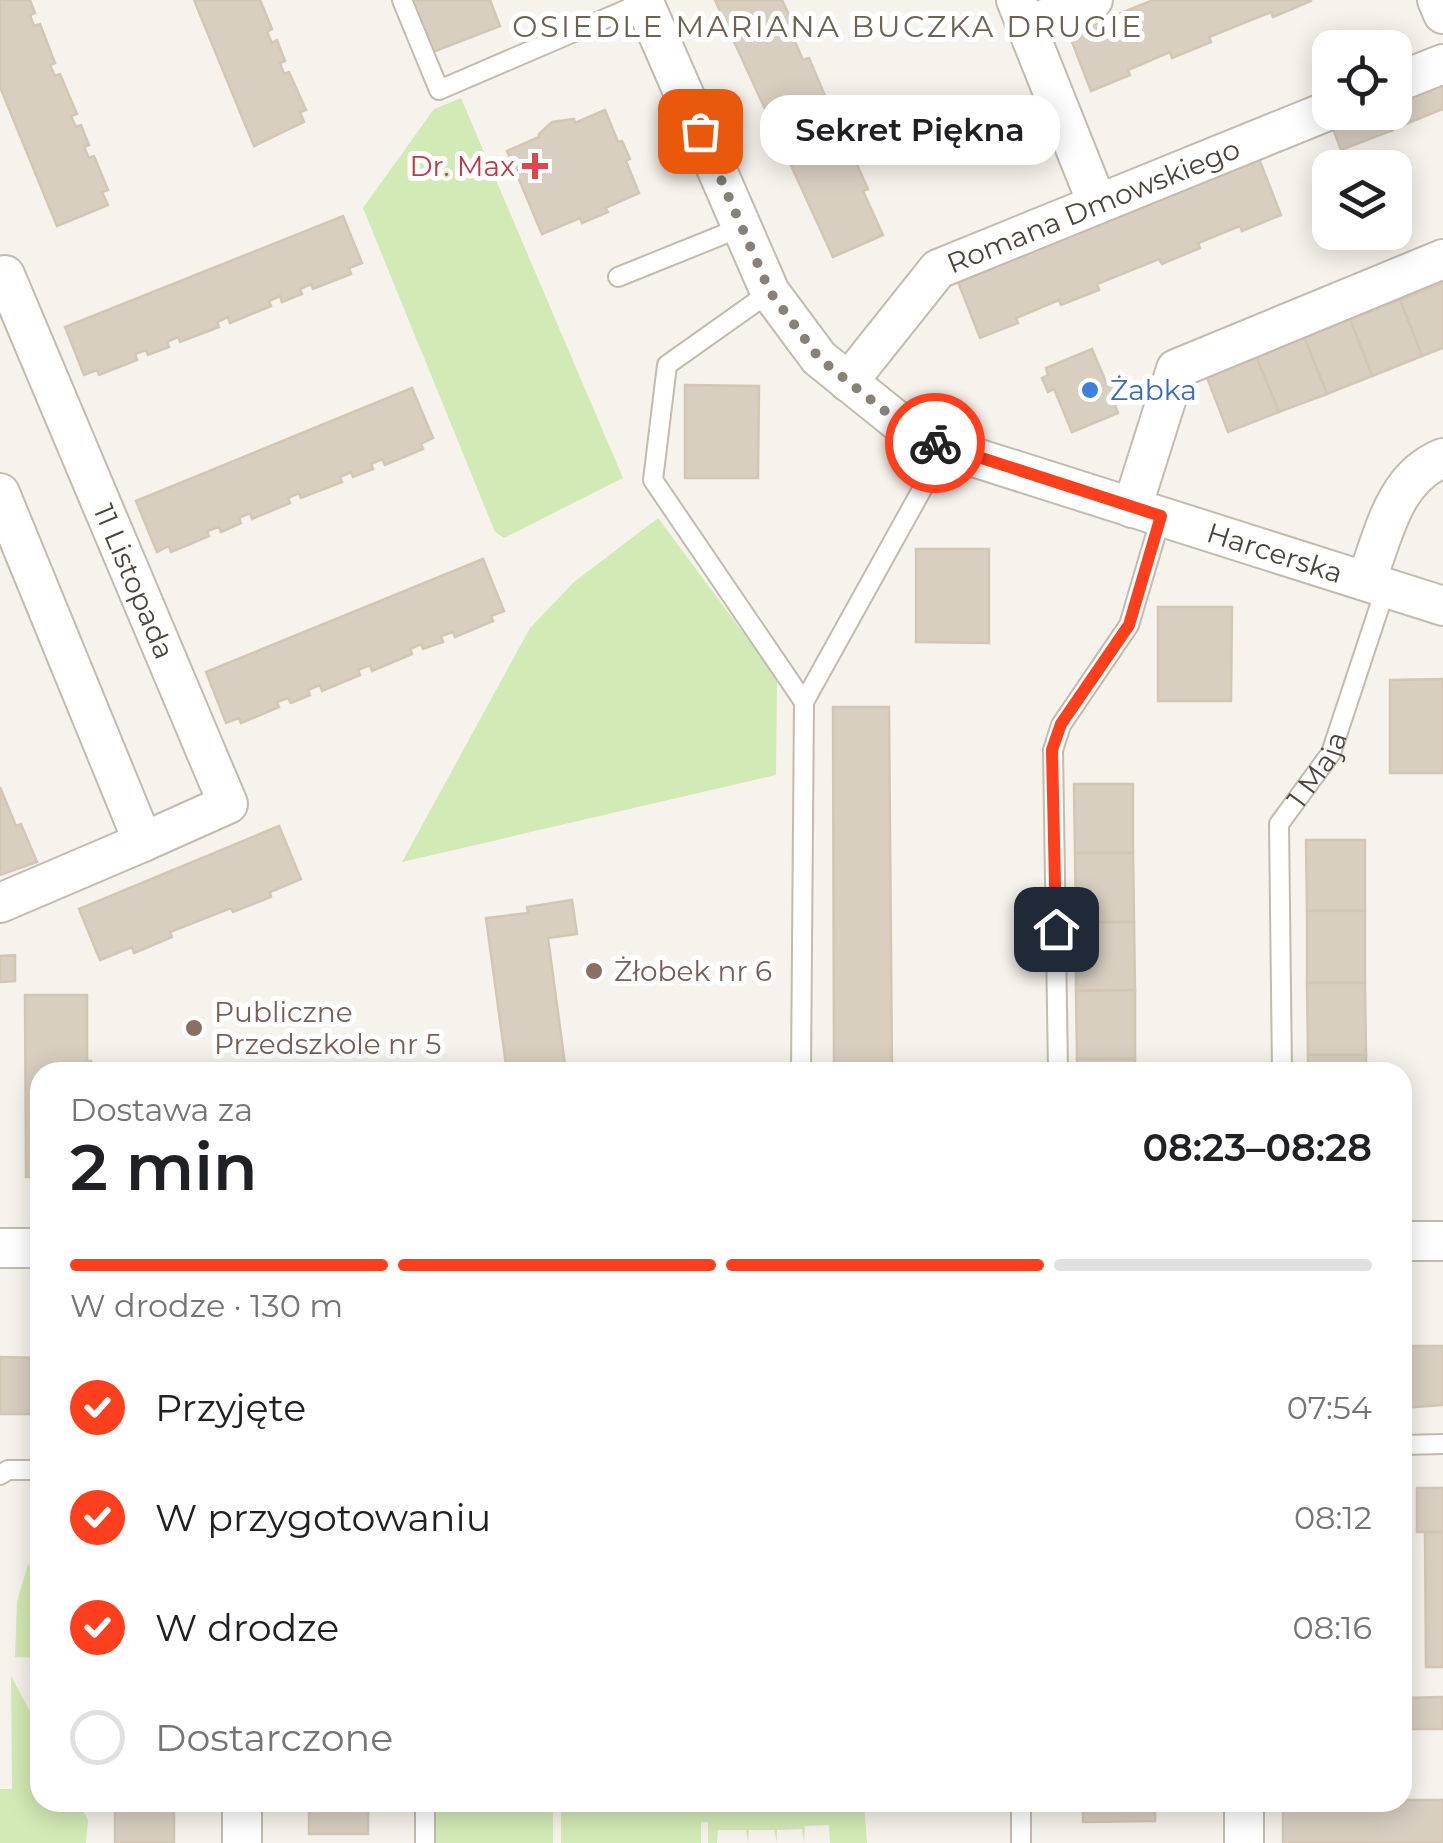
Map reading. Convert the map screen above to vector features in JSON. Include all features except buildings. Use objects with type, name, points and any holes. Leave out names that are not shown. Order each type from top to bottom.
[{"type":"street","points":[[1092,0],[1021,13],[1097,204]]},
{"type":"street","points":[[1437,0],[1443,14]]},
{"type":"street","name":"Harcerska","points":[[644,1],[770,292],[819,358],[896,420],[945,448],[1443,606]]},
{"type":"street","points":[[1412,77],[1443,64]]},
{"type":"street","name":"Romana Dmowskiego","points":[[848,382],[938,268],[1312,117]]},
{"type":"street","points":[[1146,512],[1176,369],[1443,258]]},
{"type":"street","name":"11 Listopada","points":[[0,277],[5,275],[228,804],[0,903]]},
{"type":"street","points":[[1376,584],[1402,489],[1413,474],[1443,458]]},
{"type":"street","points":[[0,493],[143,842]]},
{"type":"street","points":[[1412,1241],[1443,1241]]},
{"type":"street","points":[[0,1248],[30,1248]]},
{"type":"street","points":[[242,1812],[242,1843]]},
{"type":"street","points":[[1244,1812],[1244,1843]]},
{"type":"lane","name":"Harcerska","points":[[402,0],[439,90],[644,1]]},
{"type":"lane","points":[[618,277],[742,227]]},
{"type":"lane","points":[[770,292],[666,366],[653,480],[804,702]]},
{"type":"lane","points":[[801,1062],[804,702],[945,448]]},
{"type":"lane","points":[[1058,1062],[1052,750],[1061,724],[1129,625],[1146,512]]},
{"type":"lane","name":"1 Maja","points":[[1282,1062],[1280,824],[1331,753],[1376,584]]},
{"type":"lane","points":[[1412,1445],[1443,1444]]},
{"type":"lane","points":[[0,1475],[8,1470],[30,1470]]},
{"type":"lane","points":[[425,1812],[425,1843]]},
{"type":"lane","points":[[1021,1812],[1021,1843]]},
{"type":"green space","points":[[461,98],[623,478],[504,538],[495,532],[363,208],[434,109]]},
{"type":"green space","points":[[658,518],[777,678],[776,775],[402,862],[530,628],[574,582]]},
{"type":"green space","points":[[28,1564],[30,1658],[15,1657],[17,1602]]},
{"type":"green space","points":[[11,1676],[30,1711],[30,1812],[84,1812],[88,1820],[86,1843],[0,1843],[0,1789],[12,1789]]},
{"type":"green space","points":[[436,1812],[553,1812],[553,1843],[436,1843]]},
{"type":"green space","points":[[561,1812],[865,1812],[867,1843],[830,1843],[829,1825],[805,1826],[804,1843],[802,1829],[777,1830],[777,1843],[774,1830],[749,1830],[748,1843],[746,1830],[718,1830],[717,1843],[708,1843],[708,1822],[701,1822],[701,1843],[561,1843]]},
{"type":"way so far","points":[[700,131],[770,292],[819,358],[896,420],[935,443]]},
{"type":"place","name":"Sekret Piękna","points":[[700,131]]},
{"type":"place","name":"Dr. Max","points":[[535,166]]},
{"type":"place","name":"Żabka","points":[[1090,390]]},
{"type":"place","name":"Żłobek nr 6","points":[[594,971]]},
{"type":"place","name":"Publiczne Przedszkole nr 5","points":[[194,1028]]},
{"type":"district","name":"OSIEDLE MARIANA BUCZKA DRUGIE","points":[[828,27]]},
{"type":"route","points":[[935,443],[1161,516],[1129,625],[1061,724],[1052,750],[1056,929]]}]
